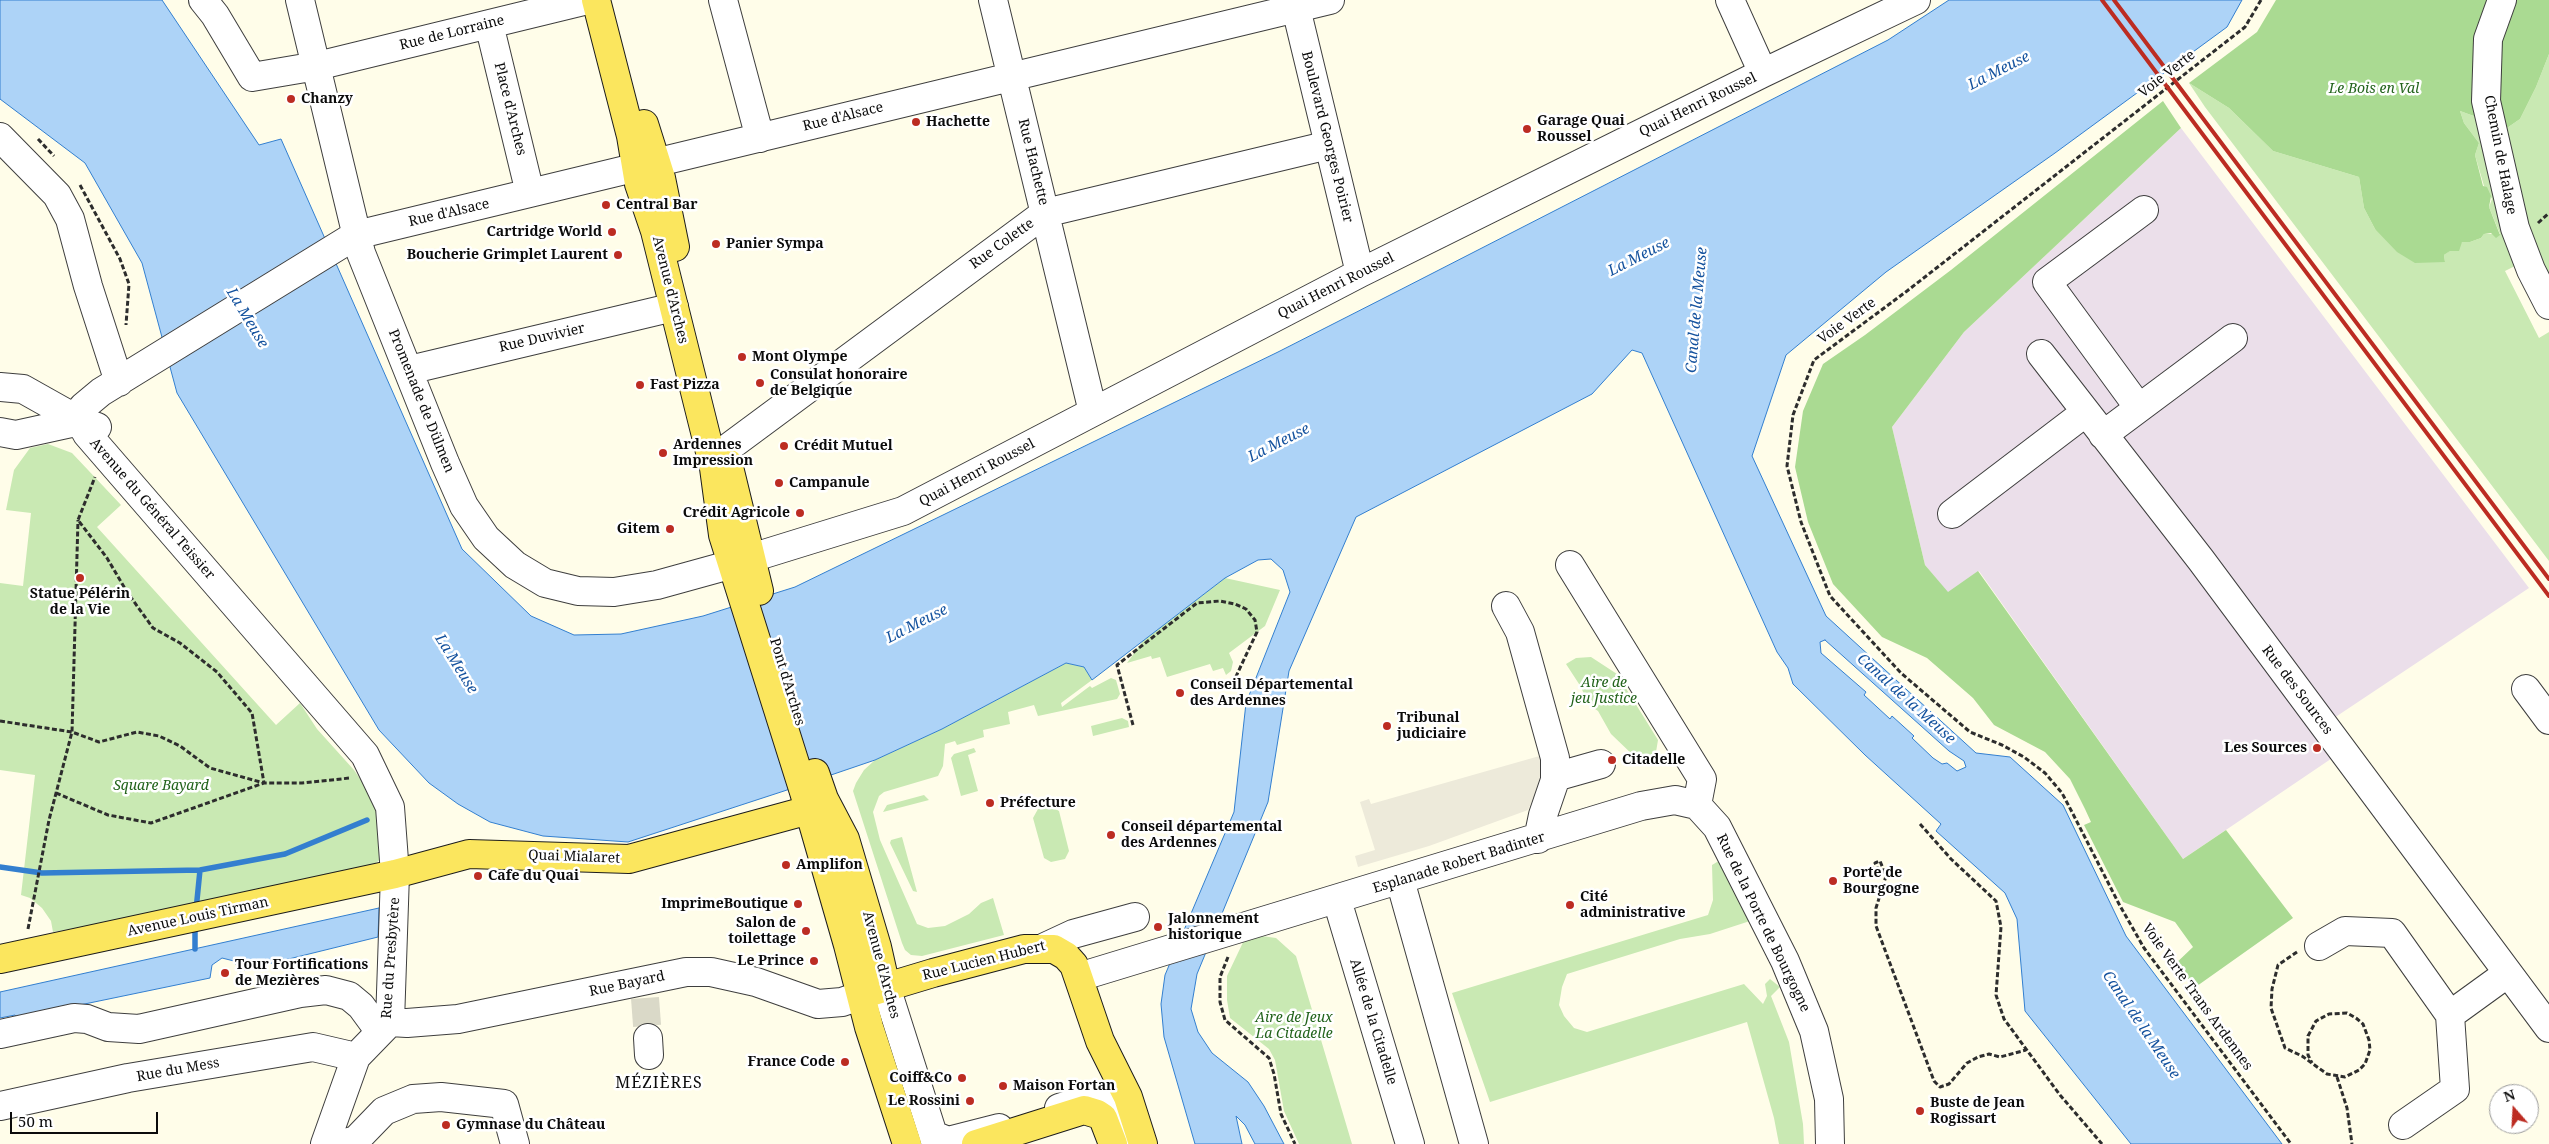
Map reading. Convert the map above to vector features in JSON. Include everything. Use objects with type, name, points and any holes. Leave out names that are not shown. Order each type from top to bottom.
[{"type":"main road","name":"Avenue d'Arches","points":[[596,0],[627,118],[646,165],[725,450],[744,570]]},
{"type":"main road","name":"Avenue d'Arches","points":[[616,0],[646,130],[646,165],[674,307],[714,468],[723,535],[744,570]]},
{"type":"main road","name":"Pont d'Arches","points":[[744,570],[811,796]]},
{"type":"main road","name":"Avenue d'Arches","points":[[811,796],[874,991],[869,1027],[907,1144]]},
{"type":"main road","name":"Quai Mialaret","points":[[396,874],[469,854],[629,859],[811,796]]},
{"type":"main road","name":"Avenue Louis Tirman","points":[[11,957],[396,874]]},
{"type":"main road","name":"Rue Lucien Hubert","points":[[874,991],[1024,949],[1045,947]]},
{"type":"main road","points":[[1045,947],[1054,949],[1066,956],[1074,966],[1100,1041],[1128,1096],[1142,1144]]},
{"type":"main road","points":[[976,1144],[1084,1110],[1103,1118],[1113,1144]]},
{"type":"street","name":"Rue de Lorraine","points":[[203,0],[215,14],[252,77],[317,66],[588,0]]},
{"type":"street","name":"Promenade de Dülmen","points":[[300,0],[317,66],[346,241],[409,370],[464,506],[486,538],[515,565],[544,583],[578,591],[614,592],[744,570]]},
{"type":"street","points":[[723,0],[760,138]]},
{"type":"street","name":"Rue Hachette","points":[[993,0],[1093,412]]},
{"type":"street","name":"Rue d'Alsace","points":[[119,382],[346,241],[530,193],[1011,77],[1295,4],[1330,0]]},
{"type":"street","points":[[1730,0],[1763,73]]},
{"type":"street","name":"Quai Henri Roussel","points":[[744,570],[903,511],[1360,273],[1763,73],[1916,0]]},
{"type":"street","name":"Chemin de Halage","points":[[2502,0],[2488,39],[2486,101],[2515,228],[2531,270],[2549,305]]},
{"type":"street","name":"Boulevard Georges Poirier","points":[[1295,4],[1360,273]]},
{"type":"street","name":"Place d'Arches","points":[[489,24],[530,193]]},
{"type":"street","points":[[0,138],[57,195],[70,219],[88,286],[119,382],[94,424],[16,435],[0,432]]},
{"type":"street","name":"Rue Colette","points":[[725,450],[1045,213],[1329,145]]},
{"type":"street","points":[[2140,408],[2047,282],[2144,210]]},
{"type":"street","name":"Rue Duvivier","points":[[409,370],[674,307]]},
{"type":"street","points":[[2103,434],[2233,338]]},
{"type":"street","name":"Rue des Sources","points":[[2041,354],[2201,560],[2508,973],[2544,1011]]},
{"type":"street","name":"Avenue du Général Teissier","points":[[0,387],[23,389],[94,424],[366,754],[390,806],[396,874]]},
{"type":"street","points":[[1952,514],[2086,412]]},
{"type":"street","points":[[1570,565],[1702,779],[1697,805]]},
{"type":"street","points":[[1506,606],[1520,632],[1555,758],[1555,776],[1538,839]]},
{"type":"street","points":[[2526,689],[2549,720]]},
{"type":"street","points":[[1555,776],[1601,764]]},
{"type":"street","name":"Esplanade Robert Badinter","points":[[1079,977],[1538,839],[1640,806],[1675,800],[1697,805]]},
{"type":"street","name":"Rue de la Porte de Bourgogne","points":[[1697,805],[1717,827],[1734,859],[1785,961],[1814,1031],[1829,1100],[1830,1144]]},
{"type":"street","name":"Rue du Presbytère","points":[[325,1144],[356,1057],[385,1027],[396,874]]},
{"type":"street","points":[[1400,880],[1474,1144]]},
{"type":"street","name":"Allée de la Citadelle","points":[[1337,900],[1410,1144]]},
{"type":"street","name":"Rue Lucien Hubert","points":[[1045,947],[1073,934],[1135,917]]},
{"type":"street","points":[[2319,946],[2346,931],[2392,933],[2450,1014],[2455,1090],[2403,1125]]},
{"type":"street","name":"Rue Bayard","points":[[385,1027],[407,1023],[458,1019],[644,989],[686,972],[711,972],[756,982],[818,1004],[842,1002],[874,991]]},
{"type":"street","points":[[2450,1014],[2508,973]]},
{"type":"street","points":[[0,1034],[74,1018],[87,1019],[108,1027],[139,1029],[300,993],[326,990],[349,996],[385,1027]]},
{"type":"street","name":"Avenue d'Arches","points":[[874,991],[935,1140]]},
{"type":"street","name":"Rue du Mess","points":[[0,1106],[128,1078],[313,1047],[356,1057]]},
{"type":"street","points":[[342,1144],[356,1140],[384,1111],[413,1099],[441,1097],[504,1104],[515,1144]]},
{"type":"street","points":[[935,1140],[957,1140],[988,1132],[1086,1099],[1102,1099],[1117,1110],[1127,1144]]},
{"type":"path","name":"Voie Verte","points":[[2002,745],[1970,732],[1901,673],[1830,596],[1801,522],[1787,466],[1793,414],[1814,360],[1907,291],[2245,27],[2261,0]]},
{"type":"path","points":[[11,957],[37,888],[49,820],[72,732],[78,520],[94,424]]},
{"type":"path","points":[[78,520],[107,558],[127,592],[153,628],[180,643],[217,672],[252,713],[264,783]]},
{"type":"path","points":[[1133,725],[1117,665],[1198,603],[1220,602],[1235,604],[1246,609],[1254,620],[1257,632],[1230,689]]},
{"type":"path","points":[[0,721],[72,732],[99,742],[138,732],[159,736],[180,746],[210,768],[264,783],[302,783],[375,776]]},
{"type":"path","name":"Voie Verte Trans Ardennes","points":[[2002,745],[2024,757],[2045,773],[2062,794],[2144,948],[2291,1144]]},
{"type":"path","points":[[56,793],[108,815],[151,823],[264,783]]},
{"type":"path","points":[[1920,824],[1952,859],[1996,901],[2001,927],[1996,995],[2004,1019],[2060,1095],[2102,1144]]},
{"type":"path","points":[[1856,875],[1872,867],[1878,877],[1881,875],[1875,863],[1880,861],[1886,876],[1876,908],[1876,926],[1934,1081],[1940,1087],[1949,1084],[1967,1063],[1978,1057],[1989,1054],[2000,1057],[2026,1050]]},
{"type":"path","points":[[1232,932],[1220,977],[1220,1002],[1225,1020],[1269,1058],[1274,1074],[1281,1114],[1295,1144]]},
{"type":"path","points":[[2312,1063],[2306,1044],[2308,1036],[2316,1021],[2336,1012],[2347,1013],[2356,1018],[2367,1031],[2370,1040],[2368,1057],[2359,1070],[2345,1077],[2327,1074],[2285,1048],[2281,1042],[2271,1008],[2272,989],[2278,965],[2296,952],[2319,946]]},
{"type":"path","points":[[2337,1077],[2347,1108],[2352,1144]]},
{"type":"shaded area","points":[[2181,128],[2529,588],[2331,720],[2350,746],[2183,859],[1979,571],[1948,593],[1925,565],[1892,427],[1964,332]]},
{"type":"shaded area","points":[[1543,755],[1545,772],[1528,810],[1429,846],[1358,867],[1355,856],[1375,850],[1360,802],[1369,799],[1371,804]]},
{"type":"green space","name":"Le Bois en Val","points":[[2276,0],[2549,0],[2549,54],[2536,87],[2520,119],[2507,128],[2460,111],[2464,123],[2479,143],[2475,155],[2483,186],[2487,187],[2491,196],[2489,207],[2500,235],[2496,238],[2491,233],[2484,234],[2481,238],[2470,242],[2462,242],[2459,251],[2450,251],[2444,255],[2445,262],[2415,263],[2397,252],[2375,229],[2364,208],[2359,177],[2273,151],[2229,108],[2189,83],[2257,32]]},
{"type":"green space","points":[[2549,54],[2549,305],[2527,260],[2505,271],[2539,338],[2549,332],[2549,561],[2205,107],[2189,83],[2229,108],[2273,151],[2359,177],[2364,208],[2375,229],[2445,262],[2444,255],[2462,242],[2470,242],[2481,238],[2484,234],[2500,234],[2489,207],[2492,199],[2484,186],[2475,155],[2479,143],[2464,123],[2460,111],[2507,128],[2520,119],[2536,87]]},
{"type":"green space","points":[[2163,101],[2181,128],[1964,332],[1892,427],[1925,565],[1948,592],[1978,571],[2183,859],[2226,830],[2293,918],[2197,986],[2172,967],[2193,947],[2175,922],[2123,902],[2084,825],[2091,822],[2070,779],[2045,752],[1994,725],[1973,698],[1927,658],[1882,637],[1833,584],[1808,522],[1795,467],[1803,411],[1823,364],[1951,270]]},
{"type":"green space","name":"Square Bayard","points":[[48,444],[72,453],[121,505],[97,527],[276,725],[300,703],[317,729],[354,770],[375,801],[382,827],[382,858],[372,866],[208,905],[53,932],[51,921],[42,908],[30,898],[21,895],[35,775],[0,770],[0,583],[23,586],[31,513],[6,510],[14,470],[30,448]]},
{"type":"green space","points":[[1225,578],[1280,590],[1265,626],[1229,653],[1233,662],[1231,671],[1226,675],[1223,668],[1213,671],[1210,664],[1167,677],[1160,657],[1152,659],[1151,656],[1127,663],[1143,641]]},
{"type":"green space","name":"Aire de jeu Justice","points":[[1591,657],[1617,674],[1658,740],[1654,764],[1635,757],[1611,734],[1598,711],[1588,704],[1581,687],[1566,664],[1576,658]]},
{"type":"green space","points":[[1066,663],[1084,667],[1092,680],[1061,703],[1062,707],[1090,686],[1092,688],[1111,678],[1116,680],[1120,694],[1117,699],[1038,716],[1034,705],[1008,712],[1010,724],[983,730],[984,737],[957,745],[955,741],[945,744],[943,766],[938,776],[884,792],[879,796],[873,812],[880,840],[917,924],[928,928],[945,926],[969,914],[981,903],[993,898],[1004,935],[922,956],[911,955],[905,950],[902,943],[853,791],[856,783],[864,770],[875,760],[942,729]]},
{"type":"green space","points":[[1122,718],[1128,721],[1129,727],[1093,736],[1091,726]]},
{"type":"green space","points":[[974,748],[976,752],[968,755],[978,791],[961,796],[951,758],[954,754]]},
{"type":"green space","points":[[924,795],[929,800],[883,812],[887,805]]},
{"type":"green space","points":[[1050,806],[1059,811],[1069,851],[1065,859],[1051,862],[1044,858],[1033,818],[1038,809]]},
{"type":"green space","points":[[902,837],[917,892],[913,891],[890,843],[891,840]]},
{"type":"green space","points":[[1722,859],[1750,921],[1710,934],[1680,939],[1567,974],[1562,987],[1559,1005],[1564,1016],[1574,1028],[1587,1032],[1744,984],[1763,1004],[1767,996],[1765,984],[1770,979],[1780,987],[1771,996],[1789,1042],[1803,1124],[1804,1144],[1779,1144],[1774,1118],[1747,1022],[1490,1102],[1452,993],[1708,915],[1713,900],[1712,865]]},
{"type":"green space","name":"Aire de Jeux La Citadelle","points":[[1247,934],[1276,938],[1296,956],[1352,1144],[1299,1144],[1284,1111],[1275,1060],[1269,1049],[1230,1018],[1227,1000],[1227,976]]},
{"type":"water","points":[[0,0],[162,0],[259,145],[281,139],[462,549],[531,616],[574,635],[621,634],[703,616],[795,587],[1278,352],[1394,293],[1888,40],[1949,0],[2242,0],[2227,27],[2055,153],[1886,272],[1786,355],[1752,456],[1826,616],[1976,753],[2010,757],[2063,805],[2126,936],[2282,1144],[2131,1144],[2025,1011],[2017,919],[2005,893],[1936,831],[1941,824],[1865,755],[1793,684],[1788,668],[1777,652],[1642,353],[1632,350],[1592,394],[1356,517],[1289,671],[1268,802],[1197,974],[1191,1009],[1198,1032],[1212,1053],[1248,1082],[1264,1106],[1284,1144],[1255,1144],[1245,1125],[1236,1116],[1242,1144],[1195,1144],[1164,1037],[1161,1004],[1165,975],[1234,812],[1246,703],[1290,592],[1283,570],[1271,559],[1258,560],[1225,578],[1092,680],[1084,667],[1066,663],[942,729],[875,760],[784,791],[628,842],[543,836],[490,822],[458,804],[429,783],[379,730],[177,393],[142,263],[85,163],[0,99]],"holes":[[[1825,640],[1949,751],[1964,761],[1966,767],[1957,771],[1947,763],[1942,764],[1933,758],[1912,738],[1914,736],[1892,716],[1890,719],[1864,695],[1866,692],[1821,653],[1820,642]]]},
{"type":"water","points":[[379,908],[378,937],[240,971],[234,961],[222,958],[212,965],[210,978],[17,1018],[15,1015],[0,1018],[0,992]]},
{"type":"waterway","points":[[0,867],[42,873],[200,870],[285,854],[367,820]]},
{"type":"waterway","points":[[196,910],[200,870]]},
{"type":"waterway","points":[[195,926],[195,949]]},
{"type":"tunnel","points":[[645,998],[648,1038]]},
{"type":"railway","points":[[2102,0],[2549,596]]},
{"type":"railway","points":[[2114,0],[2549,579]]},
{"type":"place","name":"Chanzy","points":[[291,99]]},
{"type":"place","name":"Hachette","points":[[916,122]]},
{"type":"place","name":"Garage Quai Roussel","points":[[1527,129]]},
{"type":"place","name":"Central Bar","points":[[606,205]]},
{"type":"place","name":"Cartridge World","points":[[612,232]]},
{"type":"place","name":"Panier Sympa","points":[[716,244]]},
{"type":"place","name":"Boucherie Grimplet Laurent","points":[[618,255]]},
{"type":"place","name":"Mont Olympe","points":[[742,357]]},
{"type":"place","name":"Consulat honoraire de Belgique","points":[[760,383]]},
{"type":"place","name":"Fast Pizza","points":[[640,385]]},
{"type":"place","name":"Crédit Mutuel","points":[[784,446]]},
{"type":"place","name":"Ardennes Impression","points":[[663,453]]},
{"type":"place","name":"Campanule","points":[[779,483]]},
{"type":"place","name":"Crédit Agricole","points":[[800,513]]},
{"type":"place","name":"Gitem","points":[[670,529]]},
{"type":"place","name":"Statue Pélérin de la Vie","points":[[80,578]]},
{"type":"place","name":"Conseil Départemental des Ardennes","points":[[1180,693]]},
{"type":"place","name":"Tribunal judiciaire","points":[[1387,726]]},
{"type":"place","name":"Les Sources","points":[[2317,748]]},
{"type":"place","name":"Citadelle","points":[[1612,760]]},
{"type":"place","name":"Préfecture","points":[[990,803]]},
{"type":"place","name":"Conseil départemental des Ardennes","points":[[1111,835]]},
{"type":"place","name":"Amplifon","points":[[786,865]]},
{"type":"place","name":"Cafe du Quai","points":[[478,876]]},
{"type":"place","name":"Porte de Bourgogne","points":[[1833,881]]},
{"type":"place","name":"ImprimeBoutique","points":[[798,904]]},
{"type":"place","name":"Cité administrative","points":[[1570,905]]},
{"type":"place","name":"Jalonnement historique","points":[[1158,927]]},
{"type":"place","name":"Salon de toilettage","points":[[806,931]]},
{"type":"place","name":"Le Prince","points":[[814,961]]},
{"type":"place","name":"Tour Fortifications de Mezières","points":[[225,973]]},
{"type":"place","name":"France Code","points":[[845,1062]]},
{"type":"place","name":"Coiff&Co","points":[[962,1078]]},
{"type":"place","name":"Maison Fortan","points":[[1003,1086]]},
{"type":"place","name":"Le Rossini","points":[[970,1101]]},
{"type":"place","name":"Buste de Jean Rogissart","points":[[1920,1111]]},
{"type":"place","name":"Gymnase du Château","points":[[446,1125]]},
{"type":"district","name":"MÉZIÈRES","points":[[659,1083]]},
{"type":"water label","name":"La Meuse","points":[[1999,71]]},
{"type":"water label","name":"La Meuse","points":[[1639,257]]},
{"type":"water label","name":"Canal de la Meuse","points":[[1697,310]]},
{"type":"water label","name":"La Meuse","points":[[247,318]]},
{"type":"water label","name":"La Meuse","points":[[1279,443]]},
{"type":"water label","name":"La Meuse","points":[[917,624]]},
{"type":"water label","name":"La Meuse","points":[[456,664]]},
{"type":"water label","name":"Canal de la Meuse","points":[[1906,699]]},
{"type":"water label","name":"Canal de la Meuse","points":[[2141,1025]]}]
